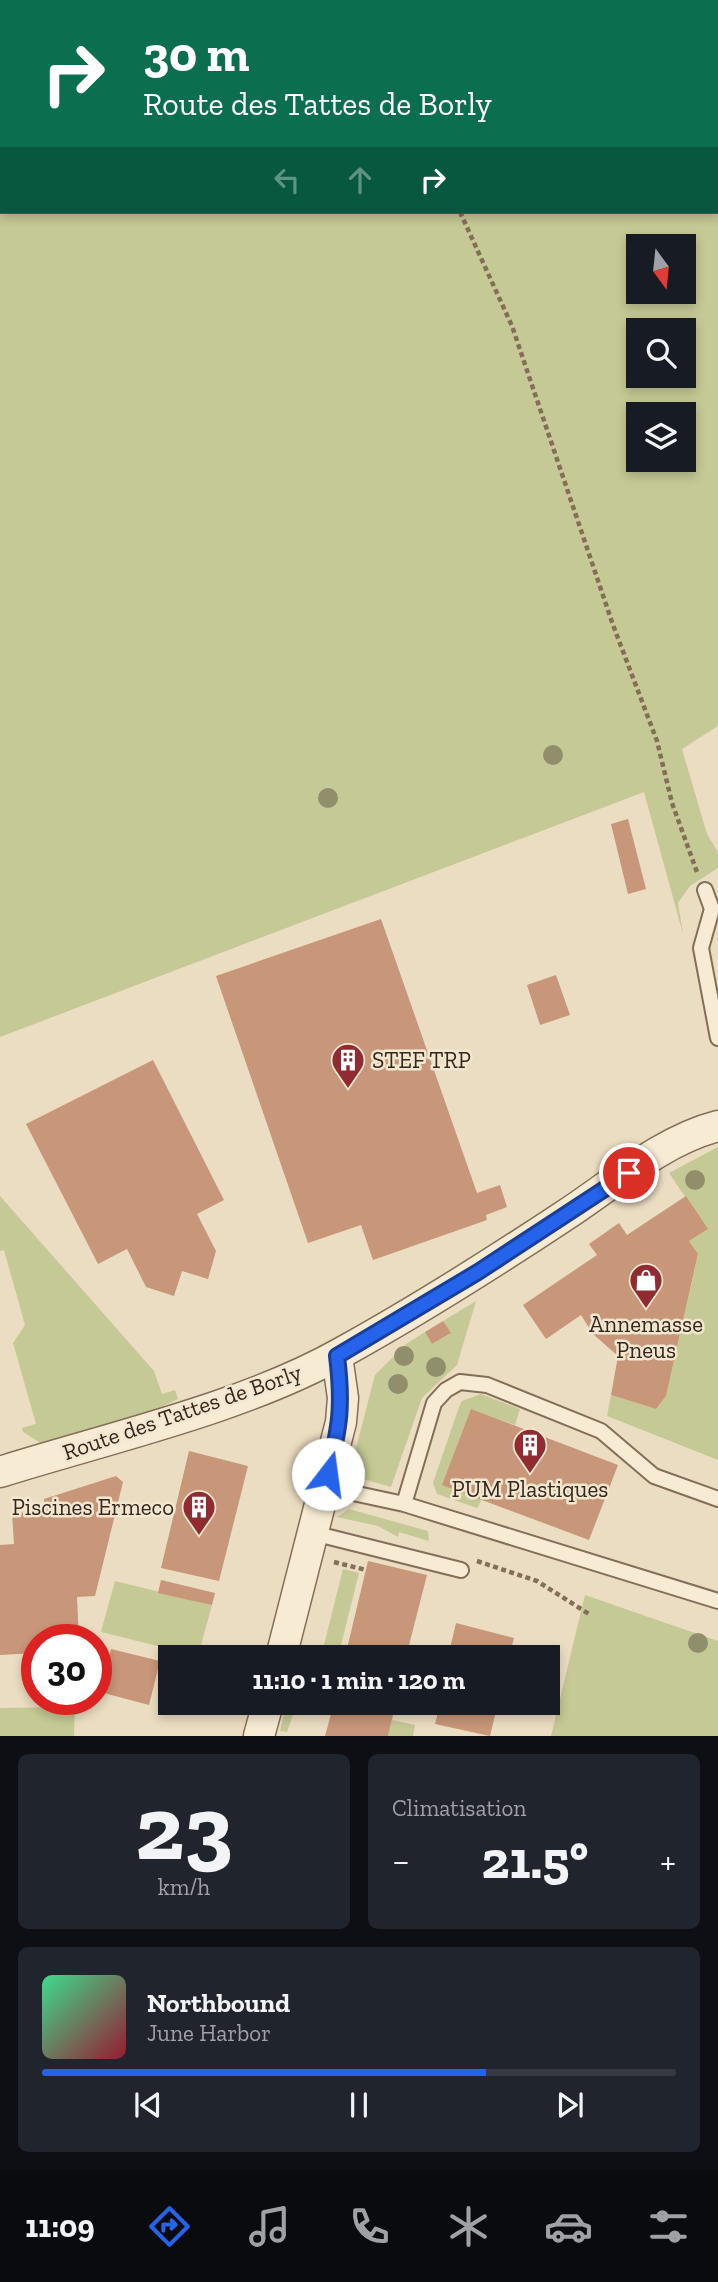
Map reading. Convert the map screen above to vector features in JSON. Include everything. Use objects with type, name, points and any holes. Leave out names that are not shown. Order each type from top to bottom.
[{"type":"street","name":"Route des Tattes de Borly","points":[[0,1472],[199,1410],[278,1382],[337,1356],[478,1272],[672,1145],[718,1126]]},
{"type":"street","points":[[284,1645],[341,1422],[343,1398],[337,1356]]},
{"type":"street","points":[[260,1736],[265,1715]]},
{"type":"lane","points":[[705,890],[712,909],[701,948],[718,1038]]},
{"type":"lane","points":[[404,1504],[434,1403],[460,1382],[487,1385],[601,1431],[654,1476],[718,1499]]},
{"type":"lane","points":[[325,1487],[404,1504],[718,1601]]},
{"type":"lane","points":[[313,1533],[461,1570]]},
{"type":"path","points":[[461,214],[517,338],[613,625],[657,741],[690,856],[705,890]]},
{"type":"path","points":[[354,1567],[366,1570]]},
{"type":"green space","points":[[0,214],[718,214],[718,726],[682,749],[707,834],[718,852],[718,868],[690,886],[678,903],[683,934],[644,792],[0,1037]]},
{"type":"green space","points":[[718,1147],[718,1460],[607,1416],[611,1395],[656,1409],[666,1396],[698,1255],[689,1241],[707,1229],[669,1173]]},
{"type":"green space","points":[[0,1196],[154,1371],[162,1394],[175,1390],[178,1399],[146,1414],[47,1447],[23,1432],[22,1428],[36,1424],[13,1343],[25,1325],[4,1250],[0,1251]]},
{"type":"green space","points":[[476,1301],[457,1365],[422,1398],[391,1487],[349,1475],[375,1375],[406,1344],[425,1332],[432,1344],[450,1334],[443,1321]]},
{"type":"green space","points":[[481,1394],[520,1409],[515,1425],[472,1410],[482,1499],[477,1508],[437,1494],[433,1483],[462,1401]]},
{"type":"green space","points":[[349,1509],[428,1531],[429,1541],[399,1532],[398,1537],[378,1526],[337,1517]]},
{"type":"green space","points":[[343,1569],[359,1573],[341,1645],[324,1645]]},
{"type":"green space","points":[[115,1581],[212,1605],[201,1645],[158,1646],[112,1635],[112,1624],[103,1624]]},
{"type":"green space","points":[[585,1595],[718,1641],[718,1736],[551,1736],[556,1715],[560,1715],[560,1699]]},
{"type":"green space","points":[[0,1708],[21,1708],[21,1715],[75,1715],[74,1736],[0,1736]]},
{"type":"green space","points":[[283,1715],[293,1715],[287,1732],[280,1731]]},
{"type":"green space","points":[[392,1720],[415,1725],[413,1736],[388,1736]]},
{"type":"building","points":[[628,819],[646,889],[628,894],[611,824]]},
{"type":"building","name":"STEF TRP","points":[[381,919],[477,1193],[500,1185],[507,1207],[486,1215],[487,1220],[373,1260],[361,1225],[308,1243],[216,976]]},
{"type":"building","points":[[556,975],[570,1015],[540,1025],[527,985]]},
{"type":"building","points":[[153,1060],[224,1200],[197,1214],[216,1251],[208,1279],[182,1271],[174,1296],[146,1287],[127,1249],[98,1264],[26,1124]]},
{"type":"building","name":"Annemasse Pneus","points":[[686,1196],[708,1229],[689,1241],[698,1254],[666,1396],[656,1409],[611,1395],[618,1356],[593,1334],[581,1315],[546,1339],[523,1305],[597,1255],[589,1244],[619,1223],[627,1235]]},
{"type":"building","points":[[443,1321],[451,1333],[432,1344],[425,1332]]},
{"type":"building","name":"PUM Plastiques","points":[[471,1409],[618,1465],[589,1540],[442,1485]]},
{"type":"building","name":"Piscines Ermeco","points":[[189,1451],[248,1466],[219,1581],[161,1568]]},
{"type":"building","points":[[116,1476],[123,1482],[95,1596],[77,1597],[78,1624],[21,1624],[21,1654],[0,1655],[0,1545],[14,1544],[12,1513],[45,1512],[44,1499]]},
{"type":"building","points":[[368,1561],[427,1575],[409,1645],[348,1645]]},
{"type":"building","points":[[161,1580],[215,1593],[212,1605],[158,1593]]},
{"type":"building","points":[[456,1623],[514,1638],[512,1645],[451,1645]]},
{"type":"building","points":[[112,1649],[158,1661],[149,1705],[112,1695]]},
{"type":"building","points":[[331,1715],[393,1715],[388,1736],[325,1736]]},
{"type":"building","points":[[437,1715],[495,1715],[490,1736],[435,1724]]},
{"type":"place","name":"STEF TRP","points":[[348,1090]]},
{"type":"place","name":"Annemasse Pneus","points":[[646,1310]]},
{"type":"place","name":"PUM Plastiques","points":[[530,1475]]},
{"type":"place","name":"Piscines Ermeco","points":[[199,1537]]},
{"type":"route","points":[[328,1474],[341,1422],[343,1398],[337,1356],[478,1272],[629,1173]]}]
